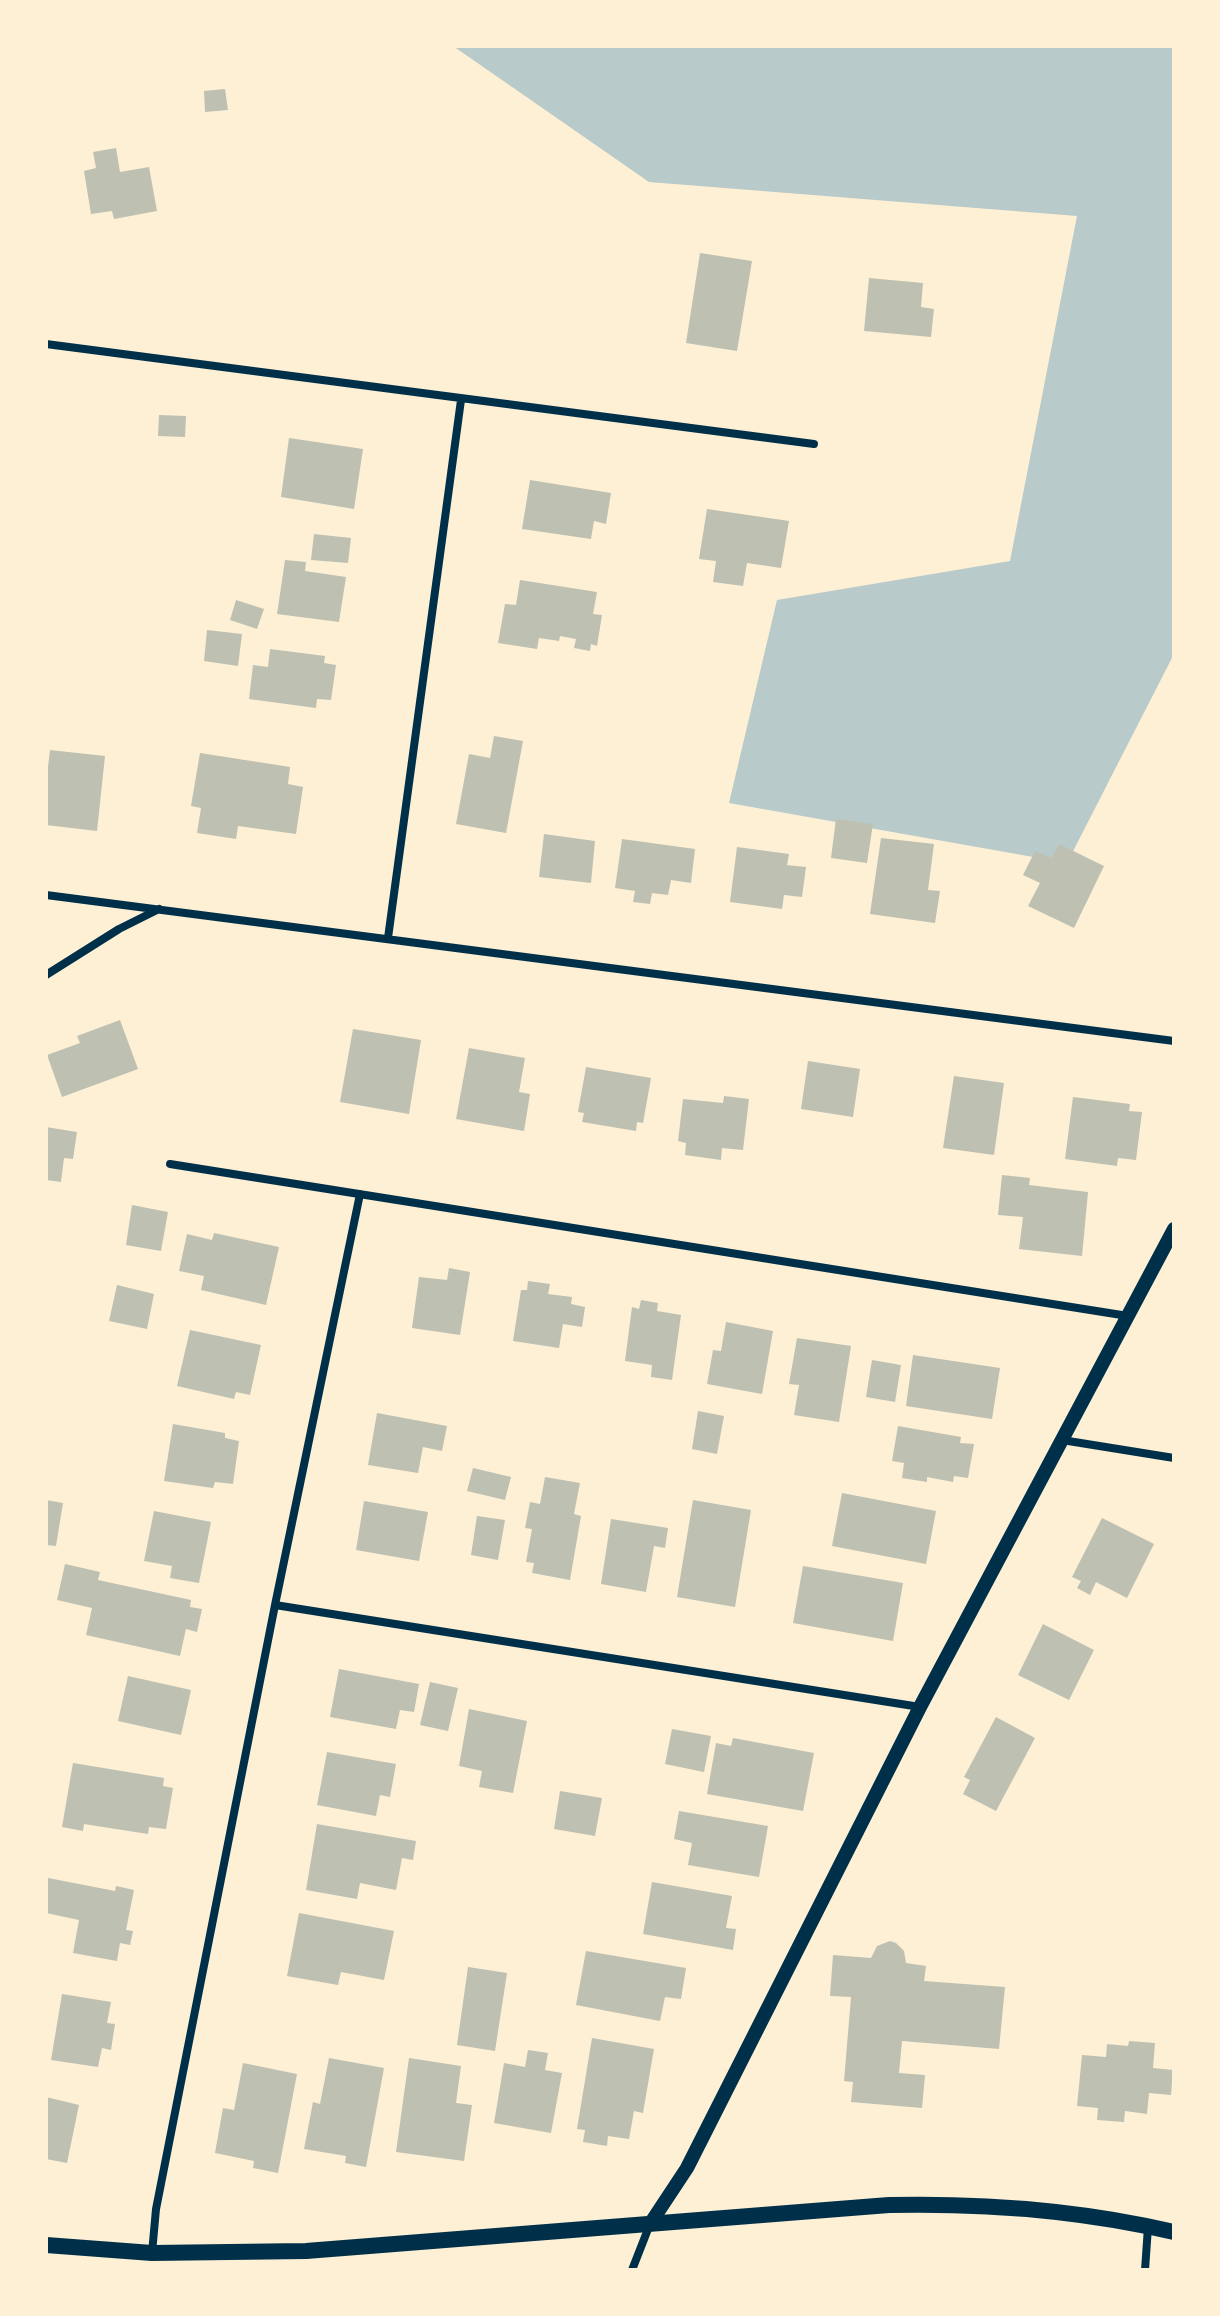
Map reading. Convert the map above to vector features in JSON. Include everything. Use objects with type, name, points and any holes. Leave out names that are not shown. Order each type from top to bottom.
[{"type":"main road","points":[[46,2245],[152,2253],[306,2251],[889,2205],[957,2204],[1051,2210],[1174,2232]]},
{"type":"street","points":[[46,344],[814,444]]},
{"type":"street","points":[[388,938],[461,400]]},
{"type":"street","points":[[46,895],[1174,1041]]},
{"type":"street","points":[[46,975],[119,929],[159,909]]},
{"type":"street","points":[[170,1164],[1128,1316]]},
{"type":"street","points":[[152,2253],[156,2209],[360,1194]]},
{"type":"street","points":[[632,2270],[650,2224],[687,2168],[920,1707],[1174,1229]]},
{"type":"street","points":[[1062,1440],[1174,1458]]},
{"type":"street","points":[[275,1605],[920,1707]]},
{"type":"street","points":[[1145,2270],[1148,2225]]},
{"type":"shaded area","points":[[453,46],[1174,46],[1174,654],[1067,863],[729,803],[777,600],[1010,561],[1077,216],[649,182]]},
{"type":"building","points":[[225,89],[228,110],[205,112],[204,91]]},
{"type":"building","points":[[116,148],[120,172],[149,167],[157,211],[114,219],[112,211],[91,214],[84,171],[96,168],[93,152]]},
{"type":"building","points":[[700,253],[752,261],[737,351],[686,343]]},
{"type":"building","points":[[869,278],[923,283],[921,307],[934,309],[931,337],[864,331]]},
{"type":"building","points":[[159,415],[186,416],[185,437],[158,436]]},
{"type":"building","points":[[289,438],[363,449],[354,509],[281,497]]},
{"type":"building","points":[[530,480],[611,493],[606,524],[594,521],[591,539],[522,529]]},
{"type":"building","points":[[707,509],[789,521],[781,568],[747,563],[743,586],[713,582],[716,561],[699,559]]},
{"type":"building","points":[[314,534],[351,538],[348,563],[311,560]]},
{"type":"building","points":[[285,560],[306,562],[305,571],[346,577],[339,622],[277,614]]},
{"type":"building","points":[[520,580],[597,592],[593,614],[602,615],[597,646],[591,644],[590,651],[574,648],[576,639],[560,636],[559,641],[539,638],[537,649],[498,643],[505,604],[516,605]]},
{"type":"building","points":[[236,600],[264,609],[257,629],[230,620]]},
{"type":"building","points":[[207,630],[242,634],[238,666],[204,661]]},
{"type":"building","points":[[270,649],[325,656],[324,663],[336,665],[331,700],[317,699],[316,708],[249,699],[253,665],[268,667]]},
{"type":"building","points":[[494,736],[523,741],[506,833],[456,824],[469,754],[490,758]]},
{"type":"building","points":[[50,750],[105,756],[97,831],[46,825]]},
{"type":"building","points":[[200,753],[290,767],[288,784],[303,787],[296,834],[238,826],[236,839],[197,833],[201,808],[191,806]]},
{"type":"building","points":[[836,819],[873,824],[867,863],[831,858]]},
{"type":"building","points":[[544,834],[595,841],[591,883],[539,877]]},
{"type":"building","points":[[881,838],[934,844],[928,890],[940,891],[935,923],[870,914]]},
{"type":"building","points":[[622,839],[695,849],[691,883],[671,880],[668,895],[652,893],[650,904],[633,902],[635,891],[615,888]]},
{"type":"building","points":[[1059,844],[1104,866],[1074,928],[1028,906],[1040,883],[1023,875],[1035,851],[1052,858]]},
{"type":"building","points":[[737,847],[789,854],[787,865],[806,867],[802,897],[784,895],[782,909],[730,902]]},
{"type":"building","points":[[120,1020],[138,1069],[62,1097],[47,1055],[80,1043],[77,1036]]},
{"type":"building","points":[[353,1029],[421,1040],[409,1114],[340,1102]]},
{"type":"building","points":[[469,1048],[525,1058],[519,1092],[530,1094],[524,1131],[456,1119]]},
{"type":"building","points":[[808,1061],[860,1069],[853,1117],[801,1109]]},
{"type":"building","points":[[586,1067],[651,1078],[643,1123],[637,1122],[636,1131],[582,1122],[584,1113],[578,1112]]},
{"type":"building","points":[[954,1076],[1004,1083],[994,1155],[943,1148]]},
{"type":"building","points":[[724,1096],[749,1099],[743,1150],[722,1148],[721,1160],[685,1155],[686,1143],[678,1141],[683,1099],[723,1103]]},
{"type":"building","points":[[1073,1097],[1130,1104],[1129,1111],[1142,1112],[1136,1160],[1118,1158],[1117,1166],[1065,1159]]},
{"type":"building","points":[[46,1127],[77,1132],[73,1159],[64,1158],[61,1182],[46,1180]]},
{"type":"building","points":[[1002,1175],[1030,1178],[1029,1185],[1088,1192],[1082,1256],[1019,1249],[1023,1217],[998,1215]]},
{"type":"building","points":[[132,1205],[168,1212],[161,1251],[126,1245]]},
{"type":"building","points":[[214,1233],[279,1247],[266,1305],[201,1290],[204,1276],[179,1271],[187,1234],[212,1240]]},
{"type":"building","points":[[449,1268],[470,1272],[460,1335],[412,1328],[419,1277],[447,1280]]},
{"type":"building","points":[[528,1281],[550,1284],[548,1294],[572,1297],[571,1304],[585,1307],[582,1327],[563,1324],[559,1348],[513,1341],[521,1290],[527,1290]]},
{"type":"building","points":[[117,1285],[154,1294],[147,1329],[109,1321]]},
{"type":"building","points":[[641,1300],[658,1303],[657,1311],[681,1315],[672,1380],[651,1377],[652,1365],[625,1361],[632,1307],[639,1309]]},
{"type":"building","points":[[726,1322],[773,1331],[762,1394],[707,1384],[713,1350],[721,1351]]},
{"type":"building","points":[[190,1330],[261,1345],[250,1395],[236,1392],[234,1399],[177,1386]]},
{"type":"building","points":[[797,1338],[851,1346],[839,1422],[794,1415],[799,1385],[789,1384]]},
{"type":"building","points":[[913,1355],[1000,1368],[992,1419],[906,1406]]},
{"type":"building","points":[[872,1360],[901,1365],[895,1402],[866,1397]]},
{"type":"building","points":[[698,1411],[724,1416],[717,1454],[692,1449]]},
{"type":"building","points":[[377,1413],[447,1426],[442,1451],[423,1447],[418,1473],[368,1465]]},
{"type":"building","points":[[173,1424],[225,1433],[225,1438],[239,1441],[233,1484],[215,1482],[213,1488],[164,1481]]},
{"type":"building","points":[[898,1426],[961,1437],[960,1443],[974,1444],[968,1478],[954,1476],[953,1482],[927,1477],[927,1482],[902,1478],[904,1463],[892,1461]]},
{"type":"building","points":[[473,1468],[511,1477],[505,1500],[467,1491]]},
{"type":"building","points":[[545,1477],[580,1483],[574,1514],[581,1516],[570,1580],[532,1573],[534,1563],[526,1562],[532,1529],[525,1528],[530,1502],[540,1504]]},
{"type":"building","points":[[842,1493],[936,1511],[926,1564],[832,1546]]},
{"type":"building","points":[[46,1500],[63,1503],[56,1546],[46,1545]]},
{"type":"building","points":[[693,1500],[751,1510],[735,1607],[677,1597]]},
{"type":"building","points":[[364,1501],[428,1512],[419,1561],[356,1550]]},
{"type":"building","points":[[154,1511],[211,1522],[199,1583],[170,1578],[172,1566],[144,1561]]},
{"type":"building","points":[[477,1516],[505,1520],[498,1560],[471,1555]]},
{"type":"building","points":[[1102,1518],[1154,1544],[1127,1598],[1096,1582],[1090,1595],[1077,1588],[1081,1581],[1072,1577]]},
{"type":"building","points":[[611,1519],[668,1528],[665,1548],[654,1546],[646,1592],[601,1584]]},
{"type":"building","points":[[65,1564],[100,1572],[98,1580],[191,1600],[190,1607],[202,1609],[197,1632],[186,1629],[180,1656],[86,1635],[92,1608],[57,1600]]},
{"type":"building","points":[[803,1566],[903,1583],[893,1641],[793,1623]]},
{"type":"building","points":[[1043,1624],[1094,1650],[1069,1700],[1018,1675]]},
{"type":"building","points":[[339,1669],[419,1684],[414,1712],[400,1710],[396,1729],[330,1717]]},
{"type":"building","points":[[128,1676],[191,1690],[181,1735],[118,1721]]},
{"type":"building","points":[[430,1682],[458,1688],[448,1731],[420,1725]]},
{"type":"building","points":[[469,1709],[527,1721],[513,1793],[479,1787],[482,1771],[459,1766]]},
{"type":"building","points":[[996,1717],[1035,1738],[996,1811],[963,1794],[970,1780],[964,1777]]},
{"type":"building","points":[[672,1729],[711,1736],[704,1772],[665,1764]]},
{"type":"building","points":[[733,1738],[814,1753],[803,1811],[707,1794],[716,1743],[731,1746]]},
{"type":"building","points":[[327,1752],[396,1764],[390,1797],[380,1795],[376,1816],[317,1805]]},
{"type":"building","points":[[73,1763],[164,1778],[163,1786],[173,1788],[166,1829],[149,1827],[148,1834],[84,1824],[83,1831],[62,1827]]},
{"type":"building","points":[[560,1791],[602,1798],[595,1836],[554,1829]]},
{"type":"building","points":[[679,1811],[768,1826],[759,1877],[688,1865],[692,1843],[674,1839]]},
{"type":"building","points":[[317,1824],[416,1841],[413,1860],[402,1858],[396,1890],[360,1883],[357,1899],[306,1890]]},
{"type":"building","points":[[48,1878],[115,1891],[116,1886],[134,1890],[126,1930],[133,1931],[130,1945],[120,1943],[117,1961],[73,1953],[79,1920],[46,1913]]},
{"type":"building","points":[[652,1882],[732,1896],[726,1928],[736,1929],[733,1950],[643,1934]]},
{"type":"building","points":[[299,1913],[394,1931],[384,1980],[341,1972],[338,1985],[287,1976]]},
{"type":"building","points":[[890,1941],[904,1951],[906,1963],[926,1966],[924,1981],[1005,1987],[999,2049],[902,2041],[899,2073],[925,2075],[922,2108],[851,2102],[853,2082],[844,2081],[851,1997],[830,1996],[833,1955],[871,1958],[877,1946]]},
{"type":"building","points":[[586,1951],[686,1968],[681,1999],[665,1997],[660,2021],[576,2005]]},
{"type":"building","points":[[468,1967],[507,1973],[495,2051],[457,2045]]},
{"type":"building","points":[[62,1994],[111,2002],[107,2023],[115,2024],[111,2050],[102,2048],[98,2067],[51,2060]]},
{"type":"building","points":[[592,2038],[654,2049],[643,2113],[634,2111],[629,2139],[608,2136],[607,2146],[583,2142],[585,2130],[577,2129]]},
{"type":"building","points":[[1129,2041],[1155,2043],[1153,2068],[1173,2070],[1171,2095],[1149,2093],[1147,2114],[1125,2111],[1124,2122],[1097,2120],[1098,2108],[1077,2106],[1082,2055],[1106,2057],[1107,2044],[1128,2046]]},
{"type":"building","points":[[528,2050],[548,2053],[545,2070],[562,2073],[551,2133],[494,2123],[504,2063],[525,2067]]},
{"type":"building","points":[[329,2058],[384,2068],[366,2167],[345,2163],[346,2156],[304,2149],[313,2102],[320,2104]]},
{"type":"building","points":[[409,2058],[461,2066],[456,2103],[472,2105],[464,2161],[396,2152]]},
{"type":"building","points":[[243,2063],[297,2074],[278,2173],[253,2168],[254,2161],[215,2153],[223,2108],[234,2110]]},
{"type":"building","points":[[46,2097],[79,2105],[67,2163],[46,2159]]}]
